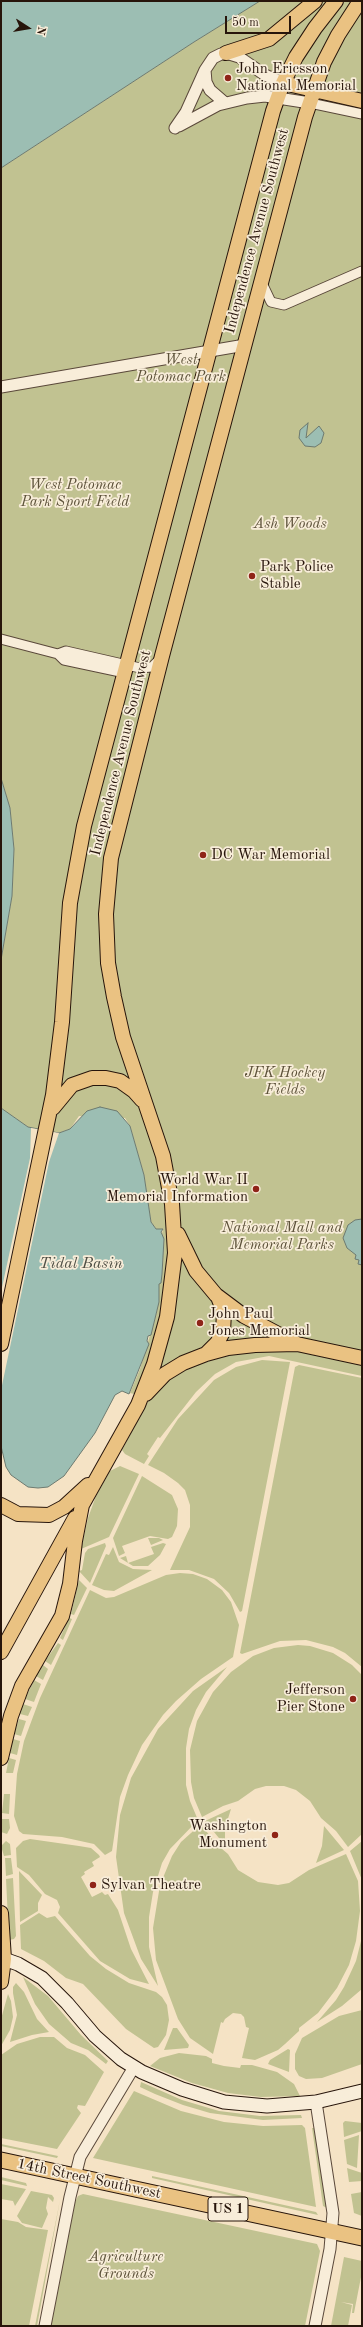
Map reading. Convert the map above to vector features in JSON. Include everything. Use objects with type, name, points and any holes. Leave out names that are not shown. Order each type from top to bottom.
[{"type":"highway","name":"14th Street Southwest","points":[[1,2160],[332,2232]]},
{"type":"highway","name":"US 1","points":[[332,2232],[362,2238]]},
{"type":"main road","points":[[226,53],[269,39],[315,1]]},
{"type":"main road","name":"Independence Avenue Southwest","points":[[1,1344],[46,1129],[60,1048],[68,922],[75,869],[84,826],[277,97],[308,37],[336,1]]},
{"type":"main road","name":"Independence Avenue Southwest","points":[[1,1758],[11,1716],[22,1686],[62,1616],[70,1584],[75,1541],[82,1505],[104,1469],[138,1405],[156,1358],[168,1312],[174,1268],[174,1221],[167,1171],[118,1016],[108,963],[106,914],[108,884],[117,829],[311,97],[331,48],[360,1]]},
{"type":"main road","points":[[283,83],[311,97],[362,101]]},
{"type":"main road","points":[[49,1113],[66,1089],[77,1082],[92,1078],[106,1078],[120,1081],[134,1091],[147,1107]]},
{"type":"main road","points":[[174,1221],[182,1245],[191,1264],[216,1294],[244,1316],[297,1344]]},
{"type":"main road","points":[[206,1354],[220,1338],[225,1324],[224,1312],[216,1294]]},
{"type":"main road","points":[[138,1405],[165,1374],[183,1363],[206,1354],[255,1345],[297,1344],[362,1358]]},
{"type":"main road","points":[[1,1504],[18,1514],[48,1515],[64,1507],[75,1498],[104,1469]]},
{"type":"main road","points":[[1,1652],[82,1505]]},
{"type":"main road","points":[[1,1913],[3,1959],[1,1982]]},
{"type":"main road","points":[[3,1959],[24,1967],[42,1978],[63,1998],[95,2036],[134,2067],[182,2089],[224,2102],[267,2106],[316,2102],[362,2091]]},
{"type":"street","points":[[283,83],[265,75],[239,57],[226,53],[213,58],[205,70],[186,112],[175,128],[225,103],[255,97],[311,97],[362,114]]},
{"type":"street","points":[[205,70],[206,82],[210,90],[225,103]]},
{"type":"street","points":[[261,282],[271,302],[284,306],[362,271]]},
{"type":"street","points":[[1,387],[245,345]]},
{"type":"street","points":[[1,638],[58,654],[66,651],[126,669],[146,668],[157,663],[162,656]]},
{"type":"street","points":[[45,2326],[80,2157],[134,2067]]},
{"type":"street","points":[[315,2326],[332,2232],[332,2206],[316,2102]]},
{"type":"green space","name":"West Potomac Park","points":[[260,1],[362,1],[362,1376],[269,1356],[236,1362],[215,1374],[196,1392],[160,1438],[158,1437],[147,1454],[149,1456],[144,1464],[125,1454],[122,1450],[150,1398],[130,1393],[140,1369],[157,1311],[159,1284],[162,1274],[164,1239],[161,1238],[163,1229],[156,1229],[151,1222],[144,1175],[130,1126],[125,1118],[79,1116],[70,1129],[59,1133],[28,1127],[1,1108],[1,960],[12,896],[14,849],[10,808],[1,778],[1,168],[194,42]]},
{"type":"green space","points":[[262,1360],[290,1362],[242,1611],[240,1612],[229,1593],[214,1579],[189,1570],[170,1570],[190,1527],[190,1505],[185,1490],[178,1483],[164,1473],[148,1465],[178,1419],[214,1380],[236,1367]]},
{"type":"green space","points":[[299,1365],[362,1378],[362,1667],[345,1653],[333,1647],[306,1640],[280,1641],[242,1654],[240,1653],[295,1367]]},
{"type":"green space","points":[[120,1466],[139,1474],[109,1537],[81,1549],[88,1518],[96,1496],[110,1471]]},
{"type":"green space","points":[[142,1476],[172,1495],[178,1509],[177,1526],[172,1537],[168,1539],[150,1536],[122,1546],[125,1553],[119,1556],[113,1538]]},
{"type":"green space","points":[[148,1538],[159,1538],[163,1540],[151,1545]]},
{"type":"green space","points":[[105,1543],[106,1546],[90,1583],[79,1571],[82,1570],[85,1553],[88,1549]]},
{"type":"green space","points":[[163,1543],[166,1544],[160,1555],[148,1566],[133,1566],[128,1563],[154,1554],[151,1547]]},
{"type":"green space","points":[[113,1547],[119,1562],[133,1569],[152,1570],[114,1591],[104,1590],[92,1585],[106,1554],[109,1555]]},
{"type":"green space","points":[[126,1556],[128,1563],[120,1558]]},
{"type":"green space","points":[[180,1573],[193,1574],[207,1579],[222,1590],[231,1602],[239,1625],[233,1657],[201,1679],[176,1701],[163,1715],[142,1745],[128,1775],[120,1797],[112,1851],[105,1855],[94,1844],[62,1837],[23,1834],[19,1831],[14,1816],[17,1774],[24,1741],[40,1698],[90,1590],[106,1598],[114,1597],[166,1575]]},
{"type":"green space","points":[[79,1580],[87,1588],[74,1615],[71,1614]]},
{"type":"green space","points":[[69,1618],[72,1619],[63,1640],[60,1638]]},
{"type":"green space","points":[[58,1643],[61,1645],[51,1665],[45,1661]]},
{"type":"green space","points":[[298,1645],[310,1646],[333,1653],[352,1665],[362,1675],[362,1834],[348,1847],[336,1831],[321,1818],[310,1801],[296,1790],[284,1786],[266,1786],[255,1789],[238,1801],[223,1806],[202,1817],[194,1798],[191,1782],[190,1750],[197,1721],[213,1692],[231,1672],[253,1656],[274,1648]]},
{"type":"green space","points":[[43,1665],[48,1669],[43,1680],[36,1676]]},
{"type":"green space","points":[[227,1667],[206,1692],[196,1710],[189,1729],[186,1748],[186,1785],[190,1801],[198,1820],[170,1849],[162,1863],[153,1892],[149,1917],[149,1947],[158,1986],[141,1959],[124,1913],[116,1857],[120,1815],[131,1778],[158,1729],[193,1691]]},
{"type":"green space","points":[[34,1680],[41,1684],[34,1702],[25,1699]]},
{"type":"green space","points":[[23,1704],[32,1707],[28,1716],[20,1714]]},
{"type":"green space","points":[[19,1719],[26,1721],[21,1736],[14,1734]]},
{"type":"green space","points":[[13,1739],[20,1741],[17,1755],[10,1753]]},
{"type":"green space","points":[[9,1758],[16,1760],[13,1773],[6,1773]]},
{"type":"green space","points":[[4,1794],[10,1794],[9,1814],[2,1813]]},
{"type":"green space","points":[[231,1809],[225,1828],[225,1842],[223,1843],[205,1821]]},
{"type":"green space","points":[[2,1819],[9,1819],[10,1828],[7,1834],[1,1832]]},
{"type":"green space","points":[[201,1824],[215,1843],[228,1854],[238,1870],[258,1882],[278,1885],[289,1883],[309,1870],[346,1854],[358,1881],[360,1911],[356,1941],[349,1965],[337,1988],[318,2013],[299,2028],[299,2031],[285,2044],[278,2050],[255,2060],[242,2058],[249,2028],[246,2027],[244,2017],[241,2014],[233,2013],[225,2019],[223,2023],[221,2022],[213,2054],[190,2038],[178,2019],[156,1960],[153,1928],[160,1885],[172,1856],[181,1842]]},
{"type":"green space","points":[[324,1826],[344,1850],[316,1863],[322,1846]]},
{"type":"green space","points":[[30,1839],[91,1848],[99,1855],[100,1857],[92,1862],[94,1866],[84,1872],[85,1874],[81,1877],[92,1897],[102,1892],[105,1895],[108,1894],[118,1910],[131,1949],[149,1984],[130,1979],[100,1961],[58,1913],[60,1907],[57,1900],[45,1894],[29,1875],[17,1867],[16,1848],[23,1841]]},
{"type":"green space","points":[[6,1841],[10,1844],[11,1855],[4,1856],[1,1846]]},
{"type":"green space","points":[[362,1841],[362,1880],[350,1851]]},
{"type":"green space","points":[[5,1858],[11,1858],[13,1874],[6,1876]]},
{"type":"green space","points":[[19,1871],[42,1895],[38,1903],[38,1911],[20,1922]]},
{"type":"green space","points":[[13,1878],[16,1936],[14,1939],[9,1940],[6,1879]]},
{"type":"green space","points":[[39,1913],[47,1918],[55,1916],[90,1956],[106,1969],[129,1983],[156,1992],[162,1997],[167,2005],[169,2020],[166,2035],[158,2047],[154,2048],[126,2029],[83,1984],[66,1978],[44,1961],[21,1949],[20,1925]]},
{"type":"green space","points":[[362,1937],[362,1989],[342,2006],[317,2022],[336,2000],[344,1987],[356,1961]]},
{"type":"green space","points":[[23,1977],[48,1996],[81,2035],[108,2061],[106,2064],[88,2050],[71,2043],[49,2024],[35,2004]]},
{"type":"green space","points":[[16,1983],[24,1992],[37,2019],[49,2032],[32,2035],[10,2042],[17,2015],[13,1993],[13,1987]]},
{"type":"green space","points":[[8,1994],[11,2001],[13,2017],[10,2030],[1,2046],[1,2019]]},
{"type":"green space","points":[[362,2010],[362,2064],[322,2078],[306,2079],[299,2076],[295,2069],[295,2054],[302,2038],[339,2016]]},
{"type":"green space","points":[[173,2028],[177,2028],[189,2045],[188,2048],[164,2050]]},
{"type":"green space","points":[[40,2037],[54,2037],[67,2048],[85,2055],[104,2072],[85,2106],[78,2105],[77,2108],[81,2113],[57,2149],[1,2138],[1,2055],[17,2044]]},
{"type":"green space","points":[[288,2049],[290,2050],[289,2072],[268,2064],[270,2060]]},
{"type":"green space","points":[[179,2053],[206,2056],[212,2059],[212,2063],[224,2066],[240,2068],[241,2065],[252,2065],[277,2072],[294,2084],[300,2096],[261,2097],[228,2093],[192,2083],[150,2066],[160,2058]]},
{"type":"green space","points":[[141,2082],[182,2100],[219,2111],[260,2116],[301,2115],[302,2118],[263,2120],[210,2113],[183,2105],[155,2094],[140,2087]]},
{"type":"green space","points":[[134,2091],[181,2111],[224,2122],[263,2126],[302,2125],[305,2128],[316,2207],[93,2158]]},
{"type":"green space","points":[[345,2121],[362,2123],[362,2131],[344,2137],[343,2123]]},
{"type":"green space","points":[[312,2128],[315,2128],[327,2208],[323,2206]]},
{"type":"green space","points":[[359,2135],[357,2168],[347,2164],[344,2140]]},
{"type":"green space","points":[[1,2144],[58,2156],[57,2158],[1,2146]]},
{"type":"green space","points":[[347,2168],[362,2173],[362,2181],[349,2182]]},
{"type":"green space","points":[[152,2176],[316,2212],[318,2215],[152,2178]]},
{"type":"green space","points":[[1,2177],[26,2183],[27,2186],[1,2180]]},
{"type":"green space","points":[[1,2184],[26,2189],[15,2206],[13,2201],[1,2199]]},
{"type":"green space","points":[[31,2191],[52,2195],[54,2198],[53,2202],[48,2197],[46,2208],[48,2214],[42,2228],[22,2223],[17,2216]]},
{"type":"green space","points":[[362,2192],[362,2216],[354,2213],[351,2194]]},
{"type":"green space","name":"Agriculture Grounds","points":[[83,2194],[317,2244],[320,2251],[305,2326],[51,2326],[75,2202],[78,2196]]},
{"type":"green space","points":[[60,2200],[37,2326],[35,2326]]},
{"type":"green space","points":[[1,2219],[18,2222],[26,2227],[48,2230],[29,2326],[1,2326]]},
{"type":"green space","points":[[344,2257],[362,2261],[362,2272],[354,2313],[352,2313],[353,2304],[341,2302],[352,2305],[348,2326],[331,2326]]},
{"type":"water","points":[[1,1],[260,1],[194,42],[1,168]]},
{"type":"water","points":[[308,423],[306,438],[319,426],[324,433],[321,443],[315,447],[305,446],[299,438],[300,430]]},
{"type":"water","points":[[1,778],[10,808],[14,849],[12,896],[1,960]]},
{"type":"water","name":"Tidal Basin","points":[[100,1107],[117,1111],[130,1126],[144,1175],[151,1222],[156,1229],[163,1229],[161,1232],[164,1239],[161,1283],[159,1284],[159,1302],[151,1335],[148,1336],[147,1341],[149,1344],[129,1394],[122,1391],[115,1395],[95,1433],[64,1476],[48,1487],[28,1487],[11,1475],[6,1467],[1,1446],[1,1108],[28,1127],[59,1133],[70,1129],[87,1111]]},
{"type":"water","points":[[362,1219],[362,1265],[358,1264],[359,1260],[355,1259],[356,1255],[347,1248],[343,1238],[348,1225],[355,1220]]},
{"type":"pier","points":[[31,1128],[59,1133],[49,1162],[1,1390],[1,1292],[30,1158]]},
{"type":"place","name":"John Ericsson National Memorial","points":[[228,78]]},
{"type":"place","name":"Park Police Stable","points":[[252,576]]},
{"type":"place","name":"DC War Memorial","points":[[203,855]]},
{"type":"place","name":"World War II Memorial Information","points":[[256,1189]]},
{"type":"place","name":"John Paul Jones Memorial","points":[[200,1323]]},
{"type":"place","name":"Jefferson Pier Stone","points":[[353,1699]]},
{"type":"place","name":"Washington Monument","points":[[275,1835]]},
{"type":"place","name":"Sylvan Theatre","points":[[93,1885]]},
{"type":"park label","name":"West Potomac Park Sport Field","points":[[75,494]]},
{"type":"park label","name":"Ash Woods","points":[[290,524]]},
{"type":"park label","name":"JFK Hockey Fields","points":[[285,1082]]},
{"type":"park label","name":"National Mall and Memorial Parks","points":[[282,1236]]}]
